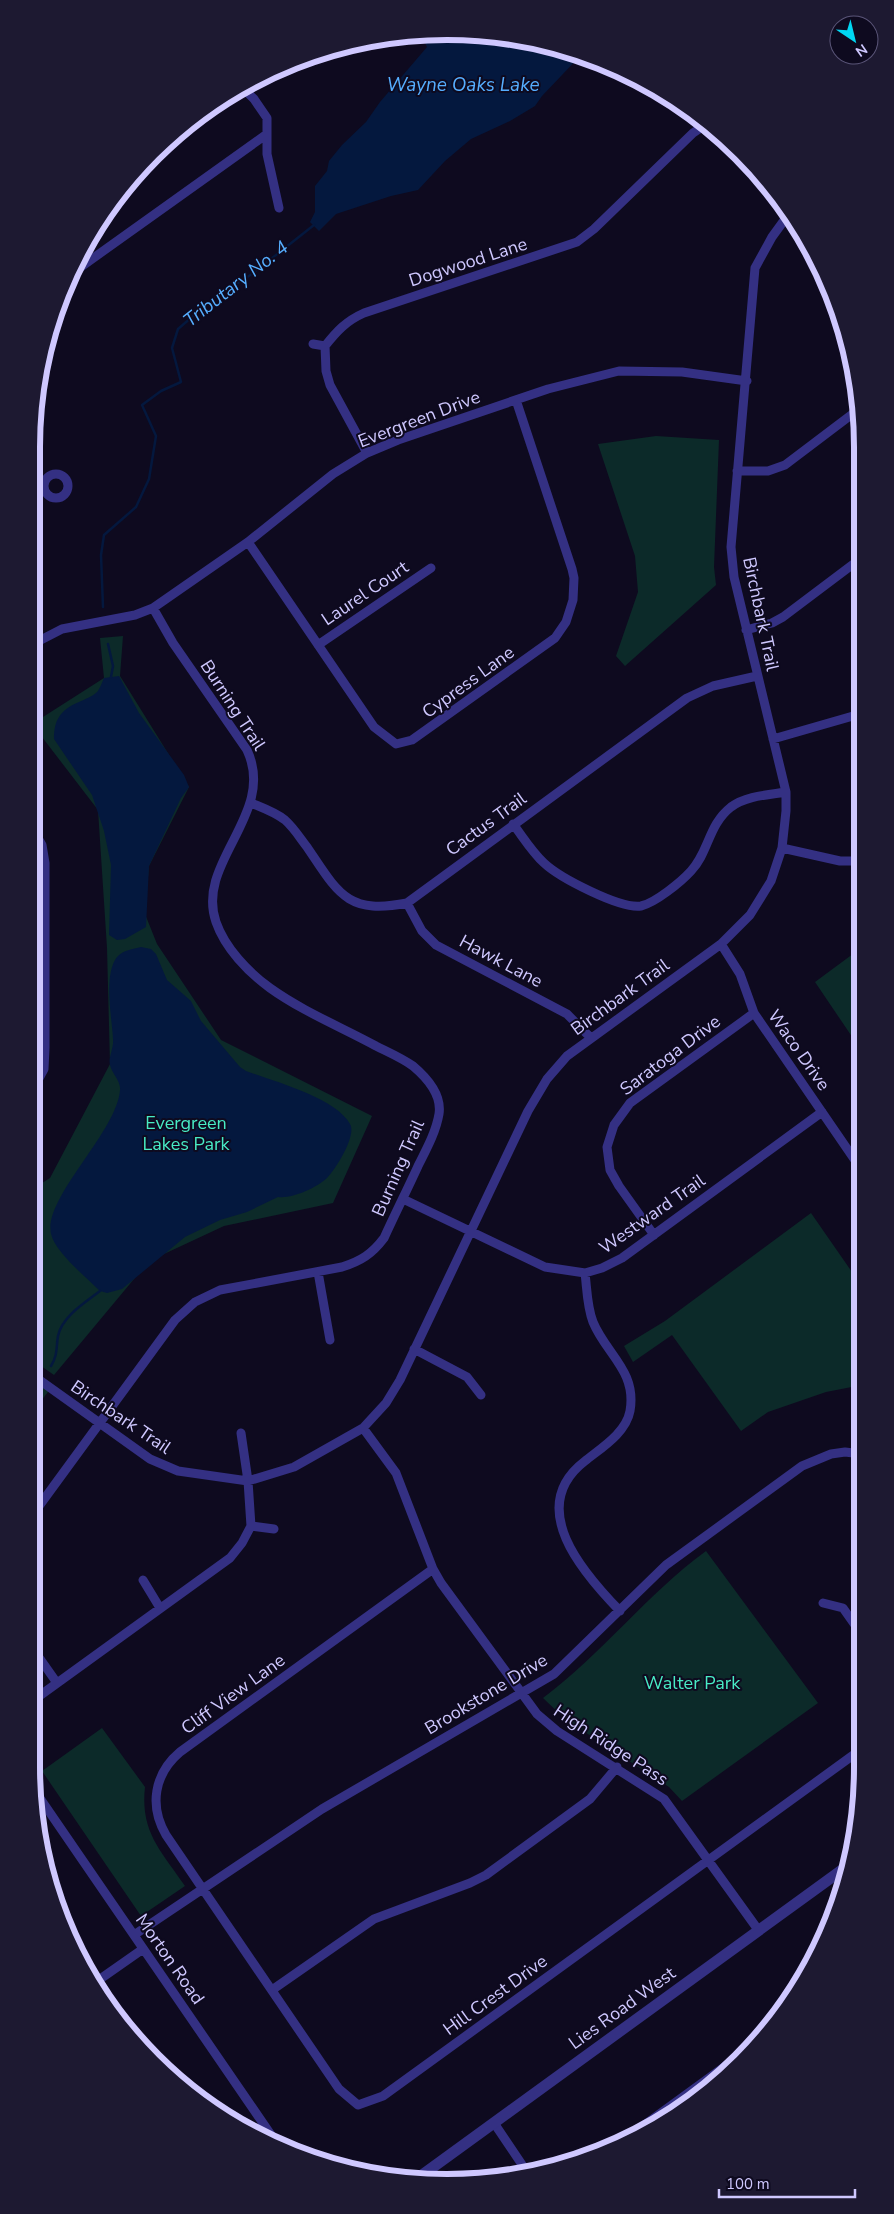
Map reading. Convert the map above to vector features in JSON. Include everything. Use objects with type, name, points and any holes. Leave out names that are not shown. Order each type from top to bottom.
[{"type":"street","points":[[247,93],[267,118],[268,154],[279,208]]},
{"type":"street","name":"Dogwood Lane","points":[[325,346],[344,324],[364,313],[577,242],[594,229],[699,127]]},
{"type":"street","points":[[83,266],[267,134]]},
{"type":"street","name":"Birchbark Trail","points":[[40,1381],[136,1451],[168,1468],[178,1471],[248,1481],[294,1467],[363,1428],[386,1403],[540,1088],[568,1056],[590,1038],[721,944],[743,923],[758,905],[771,881],[782,848],[786,792],[746,630],[731,559],[755,268],[784,220]]},
{"type":"street","points":[[313,344],[325,346],[326,371],[330,386],[367,453]]},
{"type":"street","name":"Evergreen Drive","points":[[40,640],[62,629],[134,615],[153,608],[248,542],[333,474],[367,453],[398,440],[548,389],[619,371],[682,372],[747,381]]},
{"type":"street","name":"Cypress Lane","points":[[248,542],[374,727],[396,744],[421,735],[555,638],[570,613],[573,600],[574,578],[516,400]]},
{"type":"street","points":[[737,471],[768,471],[785,465],[853,414]]},
{"type":"street","points":[[746,630],[772,623],[782,617],[854,563]]},
{"type":"street","name":"Laurel Court","points":[[318,645],[431,568]]},
{"type":"street","name":"Burning Trail","points":[[40,1505],[175,1320],[195,1302],[220,1290],[349,1265],[367,1256],[384,1238],[428,1145],[439,1114],[436,1093],[421,1074],[408,1063],[270,988],[237,956],[217,927],[213,910],[212,891],[251,803],[254,776],[246,750],[173,642],[153,608]]},
{"type":"street","name":"Cactus Trail","points":[[251,803],[273,812],[291,826],[332,884],[347,898],[370,907],[386,907],[407,903],[695,693],[713,686],[757,676]]},
{"type":"street","points":[[773,739],[854,716]]},
{"type":"street","points":[[513,824],[537,856],[552,869],[605,897],[630,905],[642,906],[655,900],[692,870],[717,821],[733,806],[751,798],[786,792]]},
{"type":"street","points":[[40,842],[45,863],[44,1069],[40,1076]]},
{"type":"street","points":[[782,848],[840,861],[854,861]]},
{"type":"street","name":"Hawk Lane","points":[[407,903],[422,932],[436,945],[567,1014],[590,1038]]},
{"type":"street","name":"Waco Drive","points":[[721,944],[740,974],[754,1013],[854,1159]]},
{"type":"street","name":"Saratoga Drive","points":[[654,1234],[619,1186],[610,1170],[607,1147],[614,1125],[630,1103],[754,1013]]},
{"type":"street","name":"Westward Trail","points":[[403,1199],[545,1267],[585,1273],[613,1263],[822,1112]]},
{"type":"street","points":[[318,1272],[330,1340]]},
{"type":"street","points":[[585,1273],[593,1321],[626,1375],[630,1412],[612,1439],[583,1462],[566,1481],[559,1509],[559,1519],[562,1534],[570,1548],[604,1594],[620,1611]]},
{"type":"street","points":[[414,1349],[467,1377],[481,1395]]},
{"type":"street","name":"High Ridge Pass","points":[[363,1428],[396,1473],[433,1569],[441,1583],[521,1694],[548,1725],[617,1767],[664,1799],[759,1931]]},
{"type":"street","points":[[40,1695],[230,1558],[242,1543],[251,1526],[248,1481],[241,1433]]},
{"type":"street","name":"Brookstone Drive","points":[[134,1936],[322,1809],[521,1694],[564,1667],[672,1560],[802,1466],[831,1454],[854,1452]]},
{"type":"street","points":[[251,1526],[274,1528]]},
{"type":"street","name":"Cliff View Lane","points":[[203,1890],[159,1822],[156,1807],[156,1791],[166,1766],[180,1752],[433,1569]]},
{"type":"street","points":[[143,1580],[160,1608]]},
{"type":"street","points":[[824,1602],[843,1608],[854,1623]]},
{"type":"street","points":[[40,1659],[57,1683]]},
{"type":"street","name":"Hill Crest Drive","points":[[203,1890],[344,2094],[358,2105],[372,2102],[383,2096],[854,1755]]},
{"type":"street","points":[[272,1990],[374,1919],[470,1883],[486,1875],[590,1800],[617,1767]]},
{"type":"street","name":"Morton Road","points":[[42,1801],[270,2133]]},
{"type":"street","name":"Lies Road West","points":[[425,2173],[759,1931],[839,1876]]},
{"type":"street","points":[[101,1979],[143,1949]]},
{"type":"street","points":[[667,2109],[710,2078]]},
{"type":"street","points":[[494,2123],[524,2166]]},
{"type":"green space","points":[[656,436],[719,440],[714,567],[716,585],[625,666],[616,656],[638,592],[635,556],[598,444]]},
{"type":"green space","name":"Evergreen Lakes Park","points":[[123,636],[120,676],[189,787],[149,866],[145,914],[157,944],[221,1040],[372,1116],[333,1203],[224,1226],[149,1261],[54,1375],[40,1365],[40,1184],[50,1178],[110,1064],[107,948],[98,810],[40,734],[40,719],[104,678],[100,638]]},
{"type":"green space","points":[[854,953],[854,1040],[815,982]]},
{"type":"green space","points":[[811,1213],[854,1275],[854,1387],[826,1392],[768,1412],[741,1431],[672,1335],[633,1362],[624,1346],[665,1321]]},
{"type":"green space","points":[[40,1380],[51,1388],[40,1402]]},
{"type":"green space","name":"Walter Park","points":[[706,1551],[818,1703],[682,1801],[669,1787],[565,1719],[543,1698],[585,1663],[664,1586]]},
{"type":"green space","points":[[102,1728],[145,1787],[144,1803],[149,1829],[160,1851],[185,1886],[141,1916],[42,1771]]},
{"type":"water","name":"Wayne Oaks Lake","points":[[447,40],[500,43],[575,61],[535,106],[510,121],[471,139],[445,161],[418,190],[391,196],[336,214],[319,231],[310,222],[315,212],[315,186],[327,171],[329,161],[342,145],[366,122],[380,102],[427,47],[425,43],[427,41]]},
{"type":"water","points":[[119,676],[139,713],[184,775],[189,787],[181,798],[149,866],[146,927],[125,939],[117,940],[109,935],[111,865],[104,831],[92,795],[54,739],[55,726],[59,716],[67,708],[95,694],[104,678]]},
{"type":"water","points":[[141,947],[151,949],[156,954],[167,980],[191,1001],[201,1021],[240,1067],[246,1071],[318,1098],[332,1106],[350,1124],[351,1136],[340,1160],[331,1174],[322,1182],[304,1192],[278,1197],[247,1212],[220,1220],[185,1237],[122,1289],[107,1293],[100,1291],[59,1249],[51,1234],[52,1219],[58,1202],[95,1145],[116,1107],[120,1087],[110,1062],[113,1042],[109,997],[110,974],[119,955],[128,950]]},
{"type":"waterway","name":"Tributary No. 4","points":[[103,607],[101,555],[104,535],[136,507],[149,479],[156,436],[142,405],[161,391],[181,382],[172,348],[178,329],[214,298],[252,274],[314,225]]},
{"type":"waterway","name":"Tributary No. 4","points":[[108,644],[113,666],[111,677]]},
{"type":"waterway","points":[[51,1366],[56,1355],[60,1329],[64,1322],[75,1310],[100,1291]]}]
